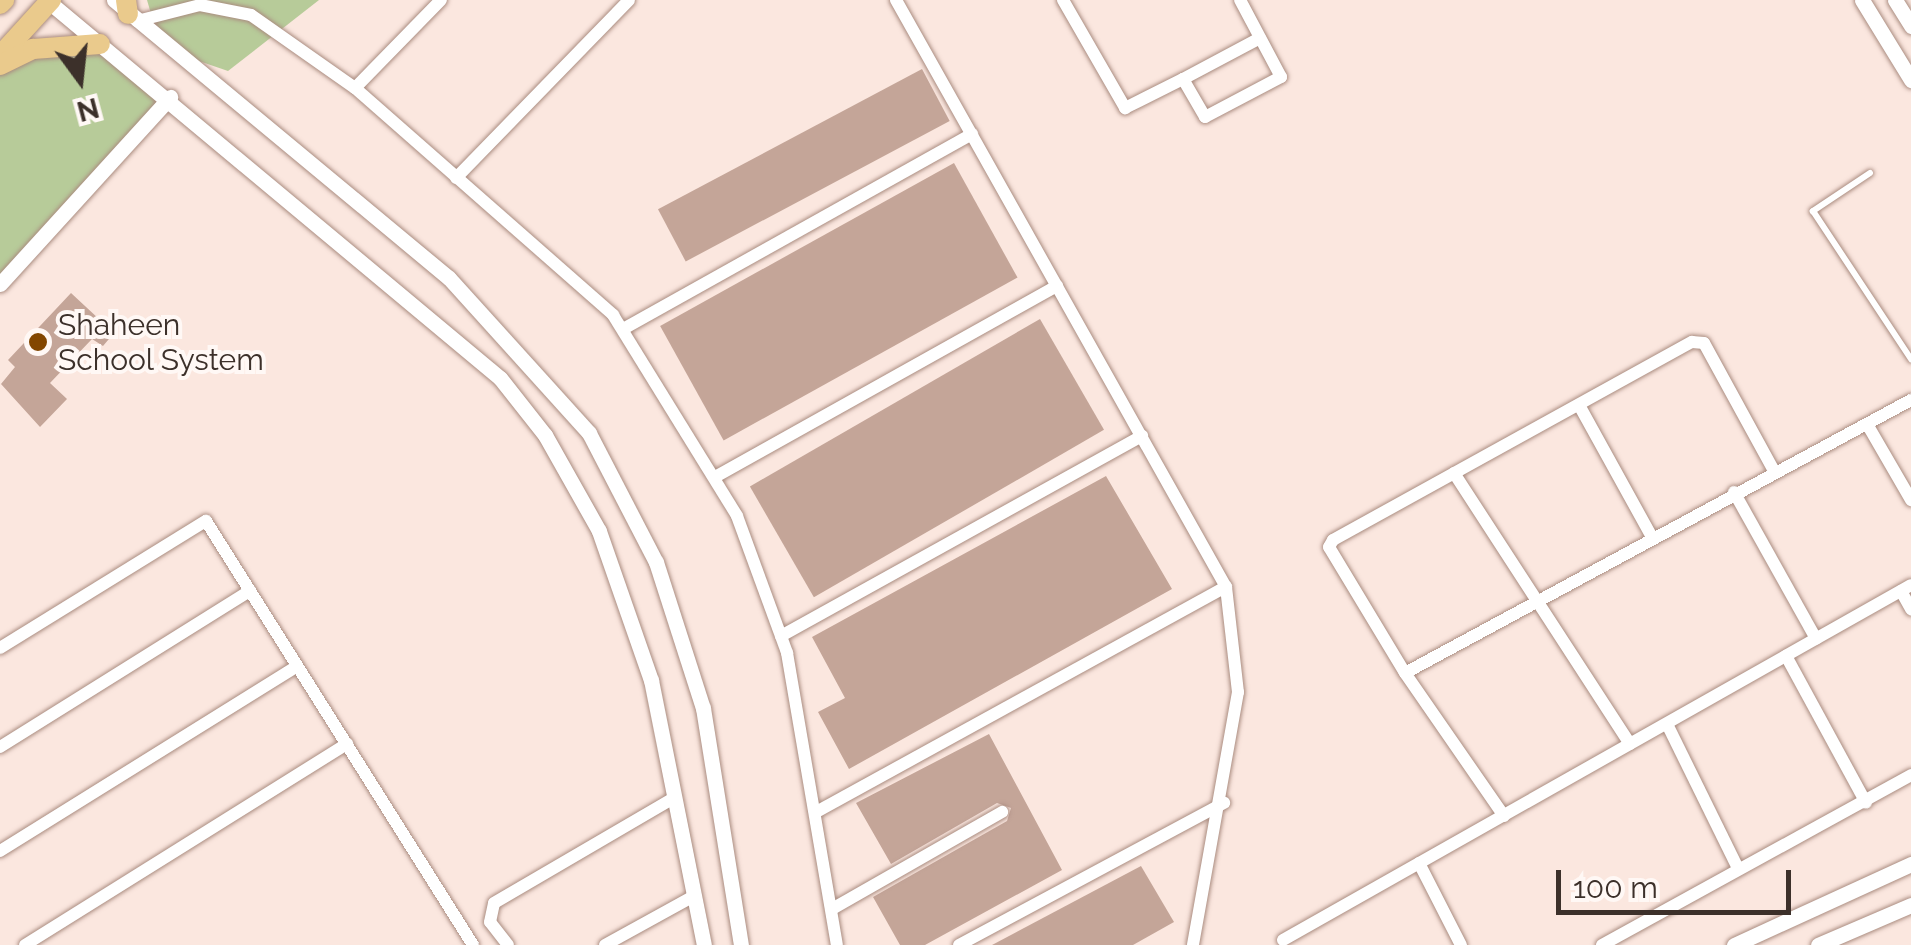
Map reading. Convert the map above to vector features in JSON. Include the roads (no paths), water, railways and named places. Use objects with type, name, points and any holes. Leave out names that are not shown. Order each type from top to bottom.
[{"type":"main road","points":[[0,56],[51,1]]},
{"type":"main road","points":[[0,65],[32,49],[100,44]]},
{"type":"street","points":[[242,0],[251,15],[355,88],[623,329],[715,478],[781,636],[816,812],[837,945]]},
{"type":"street","points":[[355,88],[440,0]]},
{"type":"street","points":[[456,178],[629,0]]},
{"type":"street","points":[[896,0],[1226,588],[1238,692],[1224,803],[1194,945]]},
{"type":"street","points":[[1062,0],[1125,108],[1260,38]]},
{"type":"street","points":[[1184,79],[1205,117],[1281,77],[1240,0]]},
{"type":"street","points":[[1862,0],[1911,80]]},
{"type":"street","points":[[1895,0],[1911,26]]},
{"type":"street","points":[[51,1],[170,97],[500,378],[544,436],[599,531],[651,680],[704,945]]},
{"type":"street","points":[[126,9],[200,5],[251,15]]},
{"type":"street","points":[[126,9],[449,278],[588,434],[656,562],[703,708],[741,945]]},
{"type":"street","points":[[0,284],[170,97]]},
{"type":"street","points":[[623,329],[972,134]]},
{"type":"street","points":[[715,478],[1056,286]]},
{"type":"street","points":[[1504,816],[1405,674],[1329,547],[1454,473],[1704,344],[1774,471]]},
{"type":"street","points":[[1405,674],[1530,601],[1911,400]]},
{"type":"street","points":[[1578,406],[1652,537]]},
{"type":"street","points":[[1867,424],[1911,500]]},
{"type":"street","points":[[781,636],[1142,436]]},
{"type":"street","points":[[1454,473],[1530,601],[1630,744]]},
{"type":"street","points":[[1734,492],[1816,639]]},
{"type":"street","points":[[0,648],[206,521],[473,945]]},
{"type":"street","points":[[816,812],[1226,588]]},
{"type":"street","points":[[1283,940],[1906,588],[1911,608]]},
{"type":"street","points":[[0,748],[250,592]]},
{"type":"street","points":[[1786,656],[1866,803]]},
{"type":"street","points":[[0,851],[297,666]]},
{"type":"street","points":[[1667,724],[1738,868]]},
{"type":"street","points":[[25,945],[346,744]]},
{"type":"street","points":[[1602,945],[1911,776]]},
{"type":"street","points":[[508,945],[490,922],[494,902],[674,798]]},
{"type":"street","points":[[960,945],[1224,803]]},
{"type":"street","points":[[832,910],[1002,812]]},
{"type":"street","points":[[1420,863],[1462,945]]},
{"type":"street","points":[[1734,945],[1911,864]]},
{"type":"street","points":[[605,945],[694,896]]},
{"type":"street","points":[[1829,942],[1911,905]]},
{"type":"lane","points":[[1870,173],[1813,211],[1911,359]]},
{"type":"place","name":"Shaheen School System","points":[[38,342]]}]
